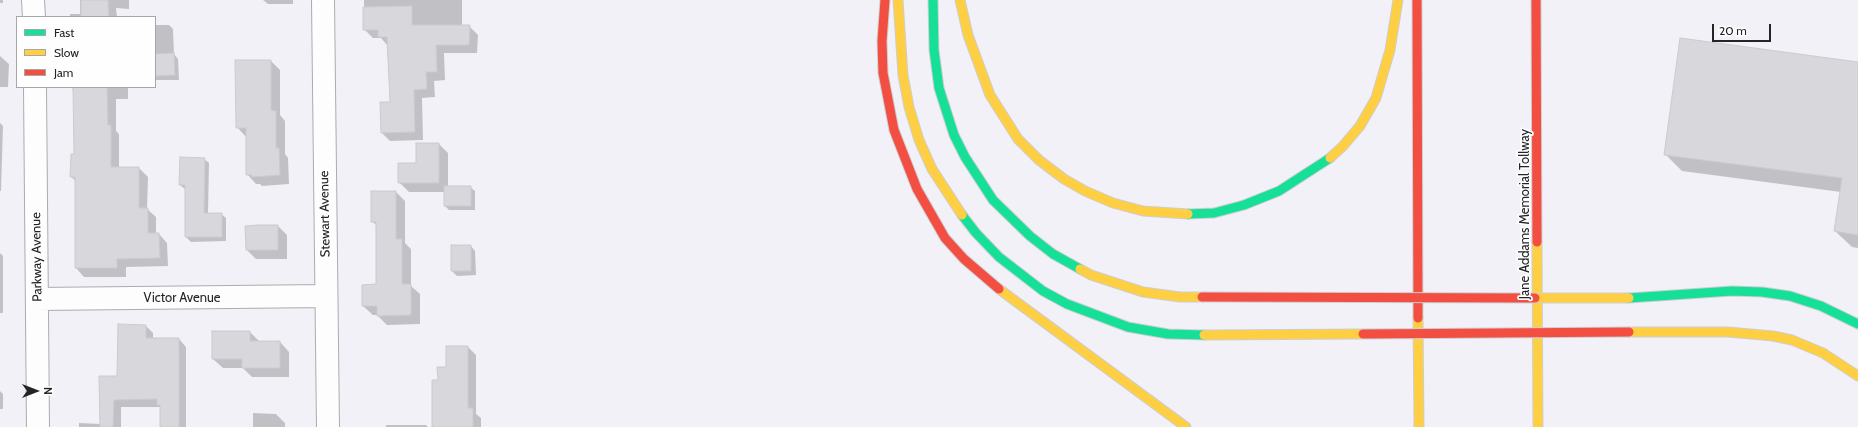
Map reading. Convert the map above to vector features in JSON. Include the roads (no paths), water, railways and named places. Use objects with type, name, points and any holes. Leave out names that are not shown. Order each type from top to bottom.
[{"type":"highway","points":[[885,0],[882,41],[883,73],[894,130],[917,189],[945,238],[964,259],[987,280],[1186,427]]},
{"type":"highway","points":[[898,0],[903,75],[909,107],[919,140],[932,168],[949,198],[976,233],[999,257],[1043,291],[1067,304],[1128,327],[1168,334],[1733,332],[1772,336],[1792,340],[1824,353],[1858,376]]},
{"type":"highway","points":[[933,0],[934,50],[939,88],[954,135],[962,152],[993,200],[1030,236],[1053,254],[1091,275],[1142,292],[1180,297],[1629,298],[1732,291],[1762,292],[1790,296],[1815,304],[1858,324]]},
{"type":"highway","points":[[960,0],[976,62],[990,95],[1018,139],[1039,160],[1064,179],[1085,191],[1113,203],[1144,211],[1175,214],[1214,212],[1244,205],[1272,194],[1305,176],[1326,161],[1343,146],[1360,126],[1376,98],[1390,50],[1398,0]]},
{"type":"highway","points":[[1417,0],[1419,427]]},
{"type":"highway","name":"Jane Addams Memorial Tollway","points":[[1536,0],[1538,168],[1538,427]]},
{"type":"highway","points":[[1538,168],[1547,341]]},
{"type":"street","points":[[33,0],[34,16]]},
{"type":"street","name":"Stewart Avenue","points":[[323,0],[328,427]]},
{"type":"street","name":"Parkway Avenue","points":[[34,88],[38,427]]},
{"type":"street","name":"Victor Avenue","points":[[37,299],[326,296]]}]
